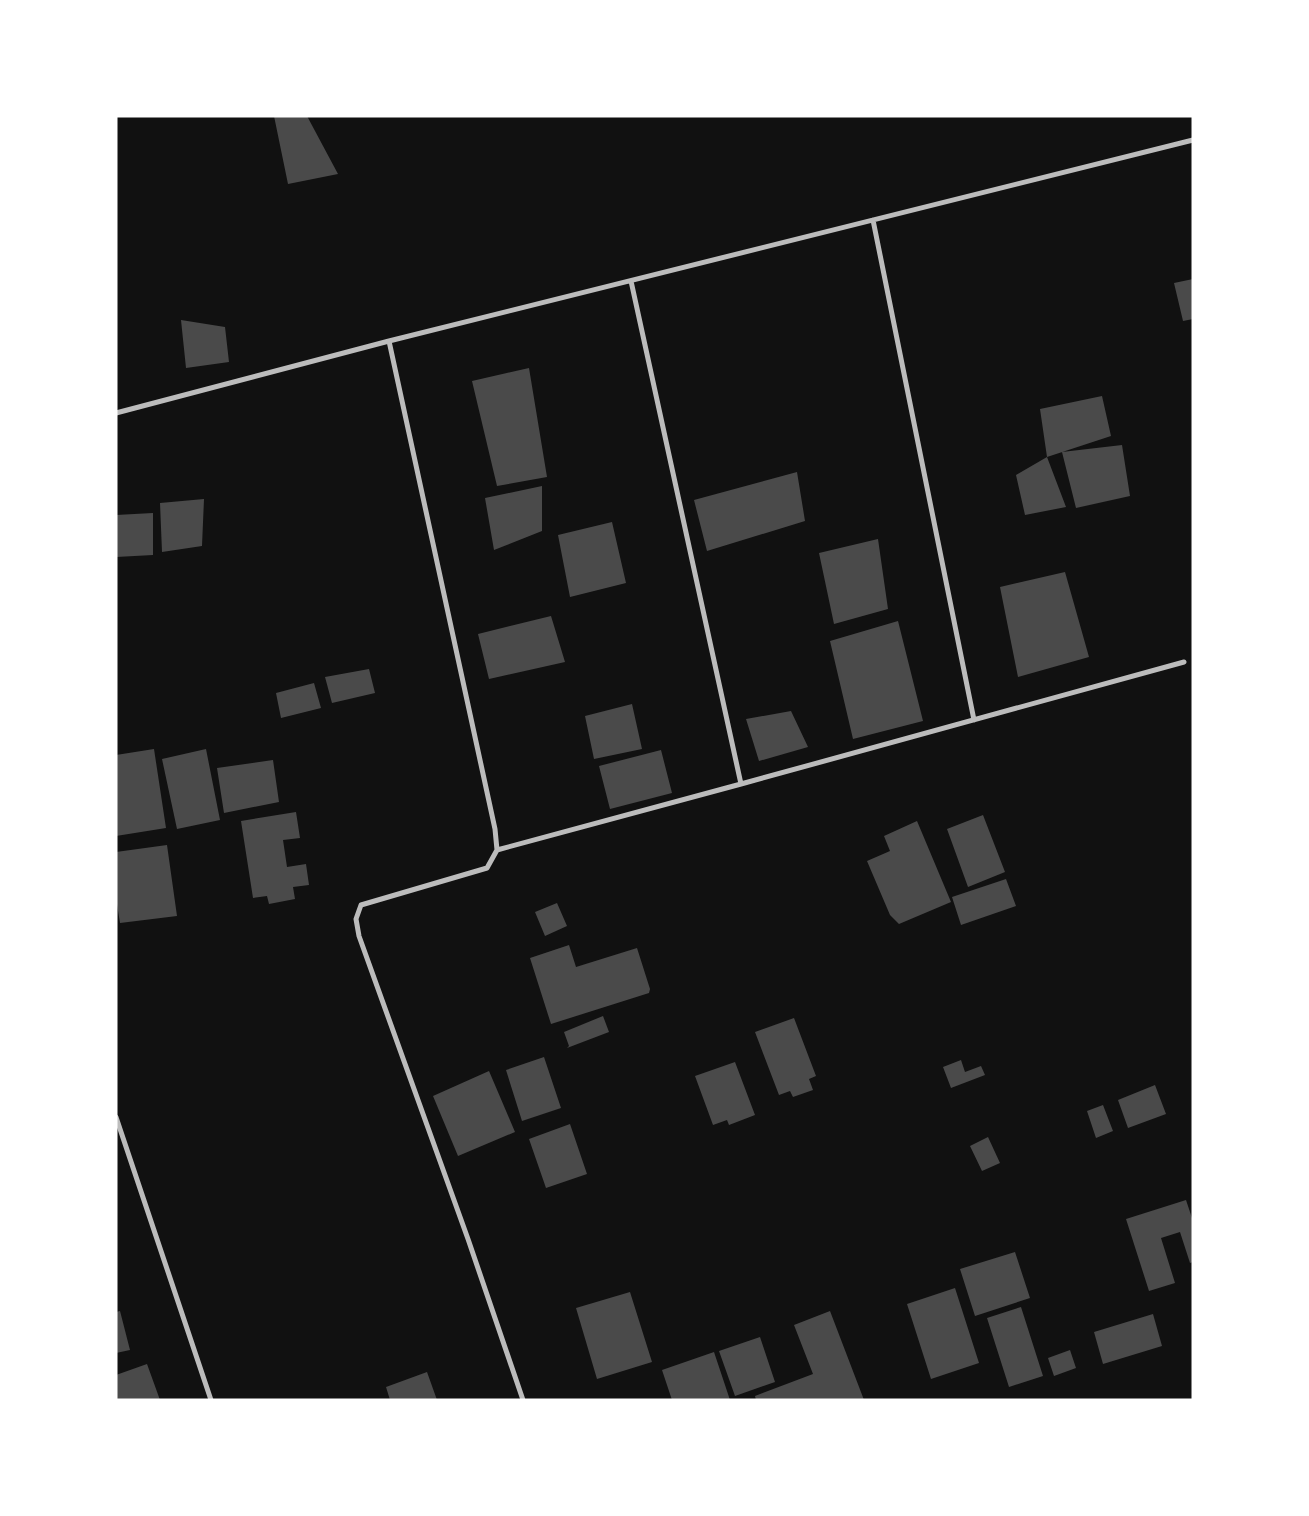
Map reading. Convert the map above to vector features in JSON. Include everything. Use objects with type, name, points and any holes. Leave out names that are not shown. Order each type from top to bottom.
[{"type":"street","points":[[116,413],[389,341],[1193,140]]},
{"type":"street","points":[[873,220],[974,720]]},
{"type":"street","points":[[631,281],[741,784]]},
{"type":"street","points":[[389,341],[498,850],[487,868],[361,905],[356,919],[359,936],[468,1239],[522,1400]]},
{"type":"street","points":[[498,850],[1184,662]]},
{"type":"street","points":[[116,1117],[211,1400]]},
{"type":"building","points":[[274,116],[307,116],[338,174],[288,184]]},
{"type":"building","points":[[1193,279],[1193,319],[1183,321],[1174,283]]},
{"type":"building","points":[[181,320],[225,327],[229,362],[186,368]]},
{"type":"building","points":[[529,368],[547,477],[497,486],[472,381]]},
{"type":"building","points":[[1102,396],[1111,436],[1047,457],[1040,409]]},
{"type":"building","points":[[1122,445],[1130,496],[1076,508],[1062,452]]},
{"type":"building","points":[[1047,457],[1066,507],[1025,515],[1016,475]]},
{"type":"building","points":[[797,472],[805,521],[707,551],[694,500]]},
{"type":"building","points":[[542,486],[542,531],[494,550],[485,498]]},
{"type":"building","points":[[204,499],[202,546],[162,552],[160,503]]},
{"type":"building","points":[[153,513],[153,555],[116,557],[116,515]]},
{"type":"building","points":[[612,522],[626,583],[570,597],[558,535]]},
{"type":"building","points":[[878,539],[888,609],[834,624],[819,553]]},
{"type":"building","points":[[1065,572],[1089,657],[1018,677],[1000,587]]},
{"type":"building","points":[[551,616],[565,662],[489,679],[478,634]]},
{"type":"building","points":[[898,621],[923,721],[853,739],[830,641]]},
{"type":"building","points":[[369,669],[375,693],[332,703],[325,677]]},
{"type":"building","points":[[314,683],[321,708],[281,718],[276,693]]},
{"type":"building","points":[[632,704],[642,749],[594,759],[585,716]]},
{"type":"building","points":[[791,711],[808,747],[759,761],[746,719]]},
{"type":"building","points":[[154,749],[166,828],[116,836],[116,755]]},
{"type":"building","points":[[206,749],[220,820],[177,829],[162,759]]},
{"type":"building","points":[[661,750],[672,793],[610,809],[599,766]]},
{"type":"building","points":[[273,760],[279,802],[224,813],[217,768]]},
{"type":"building","points":[[296,812],[300,838],[283,840],[287,867],[306,864],[309,885],[293,887],[295,899],[269,904],[267,896],[253,898],[241,821]]},
{"type":"building","points":[[983,815],[1005,872],[968,887],[947,829]]},
{"type":"building","points":[[917,821],[951,902],[899,924],[890,915],[867,861],[890,851],[884,836]]},
{"type":"building","points":[[167,845],[177,916],[120,923],[116,898],[116,852]]},
{"type":"building","points":[[1006,879],[1016,906],[961,925],[952,897]]},
{"type":"building","points":[[557,903],[567,926],[545,936],[535,912]]},
{"type":"building","points":[[569,945],[576,967],[637,948],[650,989],[649,993],[551,1024],[530,958]]},
{"type":"building","points":[[603,1016],[609,1032],[567,1048],[569,1046],[564,1032]]},
{"type":"building","points":[[794,1018],[816,1076],[809,1079],[813,1090],[793,1097],[790,1091],[779,1095],[755,1032]]},
{"type":"building","points":[[544,1057],[561,1108],[522,1121],[506,1070]]},
{"type":"building","points":[[961,1060],[965,1072],[981,1066],[985,1075],[951,1088],[943,1067]]},
{"type":"building","points":[[735,1062],[755,1115],[729,1125],[727,1120],[713,1125],[695,1076]]},
{"type":"building","points":[[489,1071],[515,1132],[458,1156],[433,1096]]},
{"type":"building","points":[[1155,1085],[1166,1114],[1128,1128],[1118,1100]]},
{"type":"building","points":[[1103,1105],[1113,1131],[1096,1138],[1087,1111]]},
{"type":"building","points":[[570,1124],[587,1174],[546,1188],[529,1139]]},
{"type":"building","points":[[988,1137],[1000,1163],[982,1171],[970,1146]]},
{"type":"building","points":[[1186,1200],[1193,1221],[1193,1262],[1190,1263],[1180,1232],[1161,1238],[1175,1283],[1149,1291],[1126,1219]]},
{"type":"building","points":[[1015,1252],[1030,1298],[975,1316],[960,1269]]},
{"type":"building","points":[[955,1288],[979,1363],[931,1379],[907,1304]]},
{"type":"building","points":[[630,1292],[652,1362],[597,1379],[576,1308]]},
{"type":"building","points":[[1021,1307],[1043,1376],[1009,1387],[987,1318]]},
{"type":"building","points":[[120,1311],[130,1350],[116,1353],[116,1312]]},
{"type":"building","points":[[830,1311],[864,1400],[756,1400],[755,1396],[813,1374],[794,1325]]},
{"type":"building","points":[[1153,1314],[1162,1346],[1103,1364],[1094,1332]]},
{"type":"building","points":[[760,1337],[775,1382],[735,1396],[719,1351]]},
{"type":"building","points":[[1070,1350],[1076,1368],[1054,1376],[1048,1358]]},
{"type":"building","points":[[714,1352],[730,1400],[672,1400],[662,1370]]},
{"type":"building","points":[[147,1364],[160,1400],[116,1400],[116,1375]]},
{"type":"building","points":[[427,1372],[437,1400],[390,1400],[386,1387]]}]
